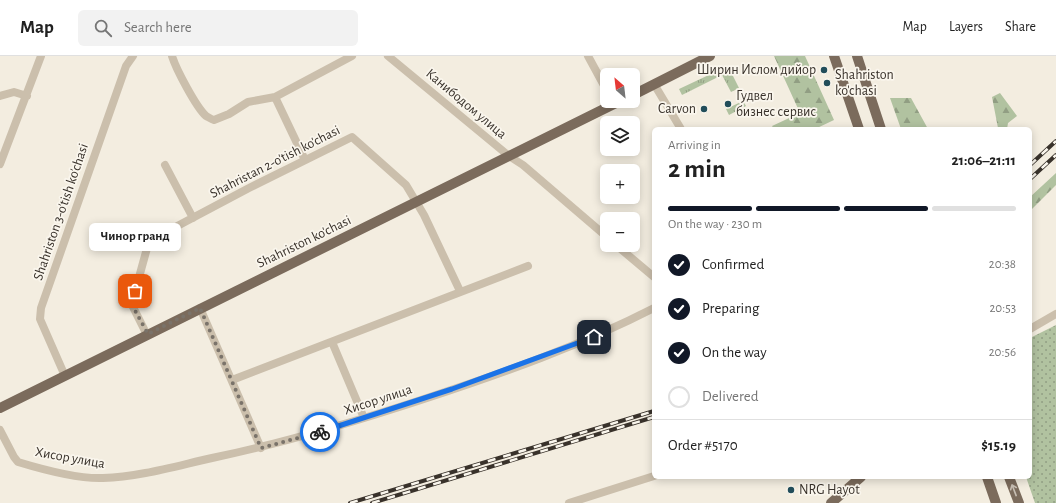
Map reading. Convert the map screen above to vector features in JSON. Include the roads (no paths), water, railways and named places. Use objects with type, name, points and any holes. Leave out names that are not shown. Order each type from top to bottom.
[{"type":"main road","points":[[640,91],[710,56]]},
{"type":"main road","points":[[834,56],[859,127]]},
{"type":"main road","points":[[857,56],[880,127]]},
{"type":"main road","name":"Shahriston ko'chasi","points":[[0,408],[200,308],[417,203],[603,108]]},
{"type":"main road","points":[[831,503],[859,479]]},
{"type":"main road","points":[[988,479],[996,503]]},
{"type":"main road","points":[[1010,479],[1019,503]]},
{"type":"street","points":[[0,164],[41,56]]},
{"type":"street","name":"Shahriston 3-o'tish ko'chasi","points":[[65,376],[40,319],[41,308],[126,66],[133,56]]},
{"type":"street","points":[[172,56],[176,67],[206,116],[214,120],[229,114],[248,102],[275,98],[352,56]]},
{"type":"street","name":"Канибодом улица","points":[[388,56],[509,156],[523,165],[600,231]]},
{"type":"street","points":[[588,56],[600,78]]},
{"type":"street","points":[[654,84],[680,127]]},
{"type":"street","points":[[0,96],[14,92],[27,96]]},
{"type":"street","points":[[275,98],[306,160]]},
{"type":"street","name":"Shahristan 2-o'tish ko'chasi","points":[[148,334],[133,307],[134,295],[149,241],[352,137],[406,185],[424,215],[460,291]]},
{"type":"street","points":[[166,165],[193,218]]},
{"type":"street","points":[[624,252],[652,275]]},
{"type":"street","points":[[232,380],[528,266]]},
{"type":"street","points":[[200,308],[261,448]]},
{"type":"street","name":"Хисор улица","points":[[0,430],[18,462],[85,477],[101,478],[137,474],[261,448],[364,418],[549,355],[608,331],[652,309]]},
{"type":"street","points":[[1032,328],[1056,314]]},
{"type":"street","points":[[332,342],[364,418]]},
{"type":"street","points":[[569,503],[652,477]]},
{"type":"railway","points":[[1032,163],[1056,141]]},
{"type":"railway","points":[[1032,177],[1056,155]]},
{"type":"railway","points":[[350,503],[652,412]]},
{"type":"railway","points":[[372,503],[652,418]]},
{"type":"place","name":"Ширин Ислом дийор","points":[[824,70]]},
{"type":"place","name":"Shahriston ko'chasi","points":[[827,83]]},
{"type":"place","name":"Гудвел бизнес сервис","points":[[728,104]]},
{"type":"place","name":"Carvon","points":[[704,109]]},
{"type":"place","name":"Чинор гранд","points":[[135,291]]},
{"type":"place","name":"NRG Hayot","points":[[791,490]]}]
